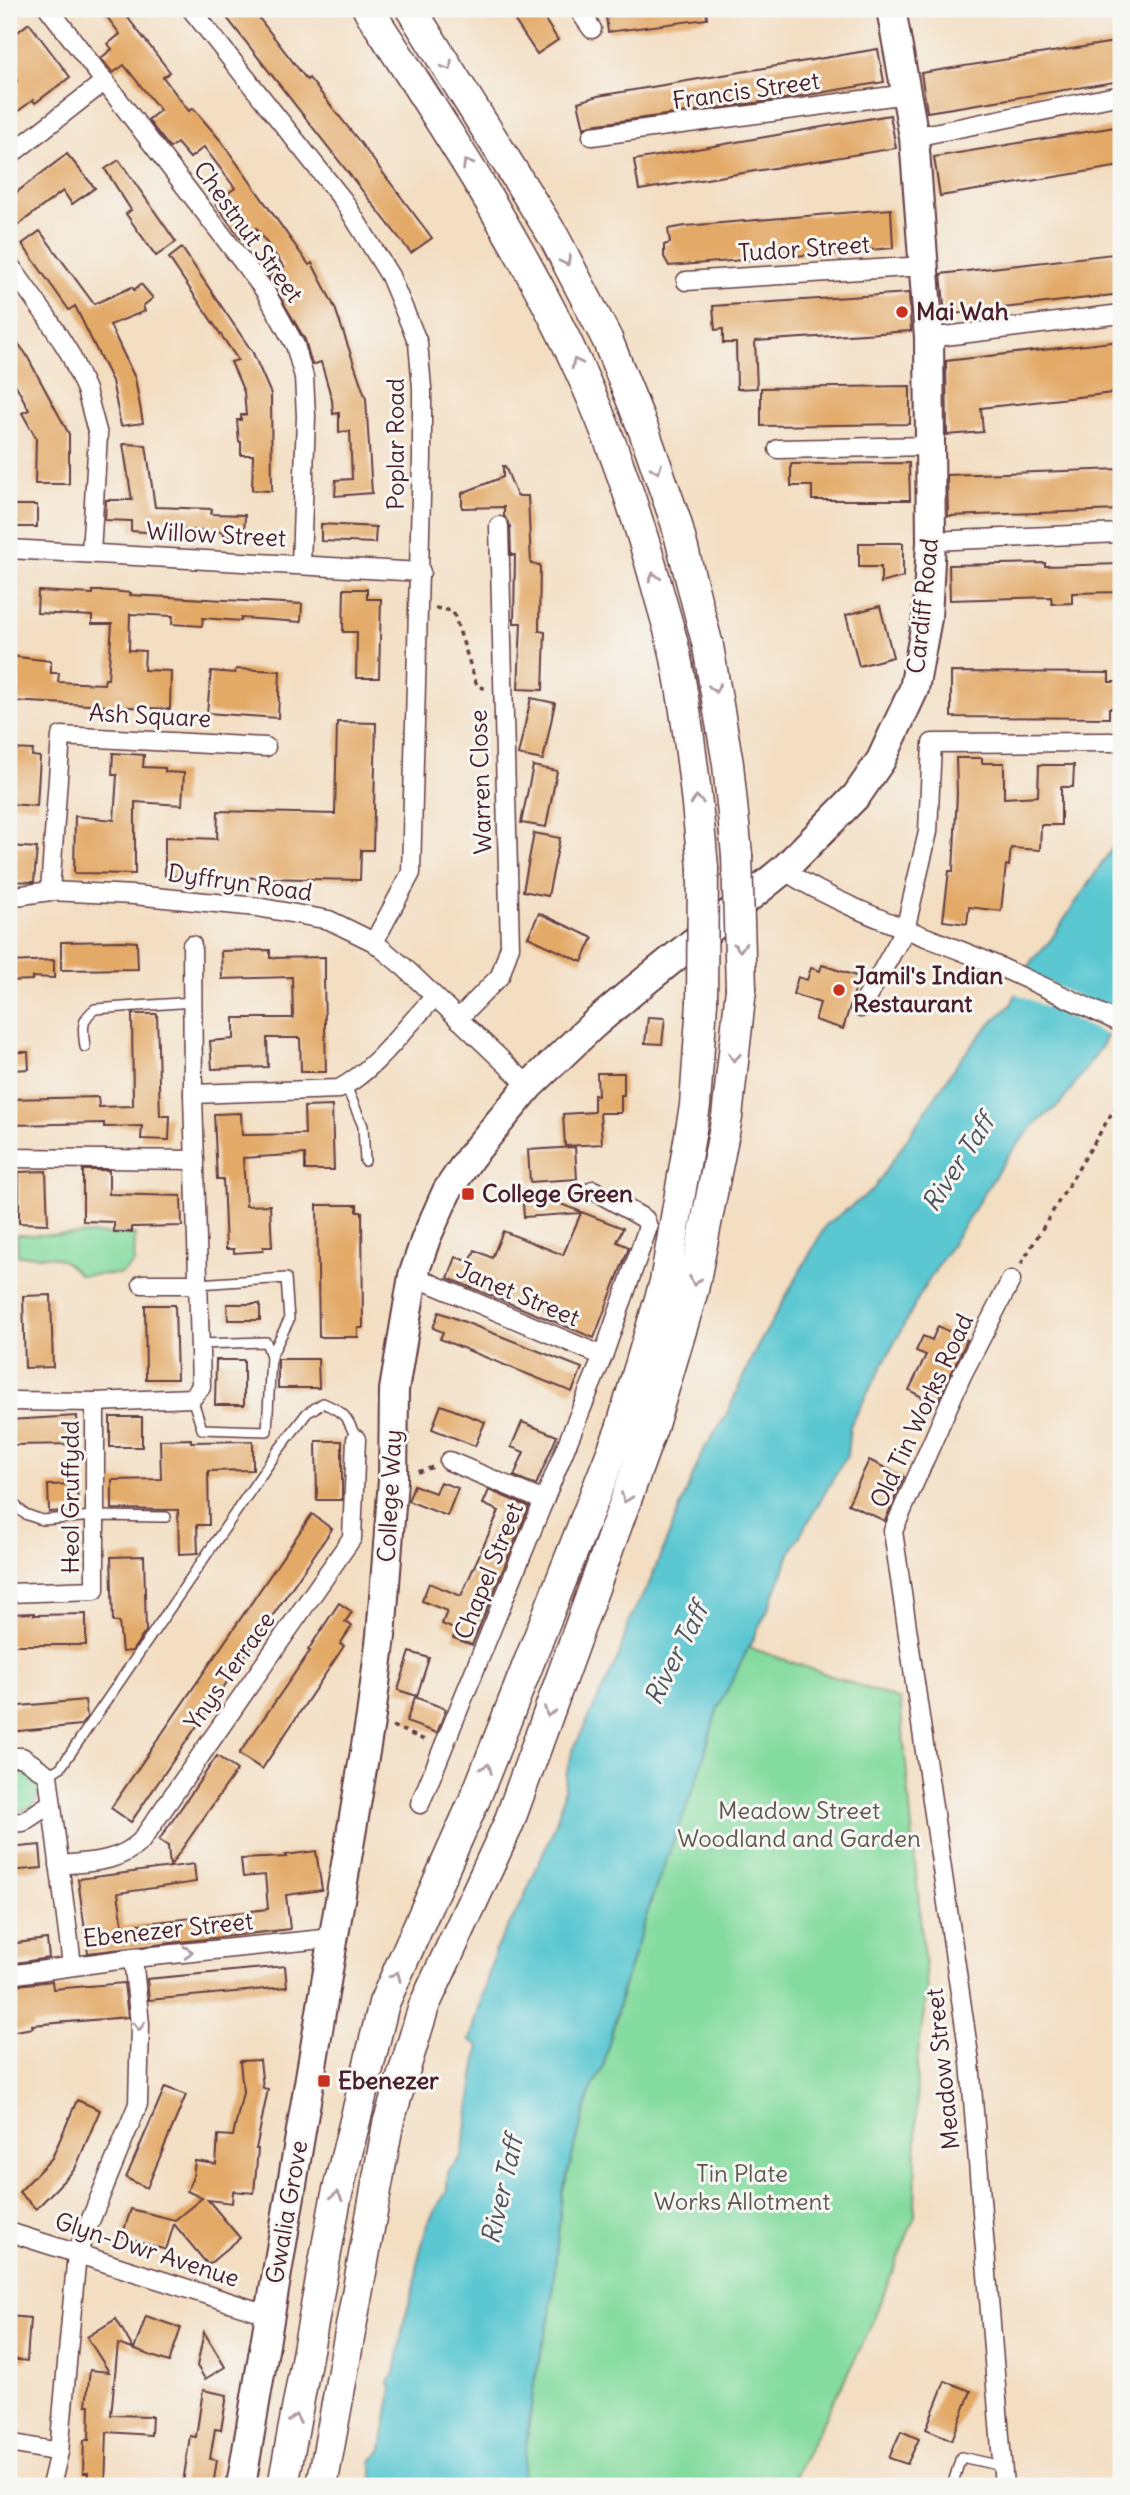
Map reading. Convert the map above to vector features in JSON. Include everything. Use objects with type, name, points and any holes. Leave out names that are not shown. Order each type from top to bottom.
[{"type":"highway","points":[[282,2486],[336,2198],[384,2003],[475,1799],[616,1442],[665,1282],[695,1106],[702,1002],[703,868],[694,769],[674,651],[642,532],[614,452],[581,373],[528,267],[450,135],[368,9]]},
{"type":"highway","points":[[322,2486],[388,2124],[424,2006],[508,1825],[652,1428],[694,1290],[727,1117],[741,989],[737,855],[728,764],[708,646],[676,522],[644,431],[607,339],[554,237],[411,9]]},
{"type":"main road","name":"Cardiff Road","points":[[529,1086],[633,991],[783,870],[857,795],[881,760],[914,689],[927,618],[931,541],[929,338],[914,137],[898,11]]},
{"type":"main road","name":"College Way","points":[[333,1938],[371,1716],[381,1636],[393,1480],[394,1390],[414,1276],[426,1238],[447,1191],[471,1156],[529,1086]]},
{"type":"main road","name":"Gwalia Grove","points":[[241,2486],[333,1938]]},
{"type":"street","name":"Chestnut Street","points":[[49,9],[265,291],[295,345],[304,377],[306,416],[301,564]]},
{"type":"street","name":"Poplar Road","points":[[191,9],[343,200],[390,276],[418,343],[422,388],[421,572],[411,873],[374,942]]},
{"type":"street","points":[[578,9],[592,29]]},
{"type":"street","points":[[9,156],[105,81]]},
{"type":"street","name":"Francis Street","points":[[592,136],[907,94]]},
{"type":"street","points":[[914,137],[1121,95]]},
{"type":"street","points":[[9,264],[70,354],[86,390],[97,435],[91,553]]},
{"type":"street","name":"Tudor Street","points":[[686,281],[924,266]]},
{"type":"street","points":[[929,338],[1121,314]]},
{"type":"street","points":[[778,449],[931,446]]},
{"type":"street","name":"Warren Close","points":[[458,1019],[499,976],[510,946],[499,526]]},
{"type":"street","points":[[931,541],[1121,533]]},
{"type":"street","name":"Willow Street","points":[[9,549],[421,572]]},
{"type":"street","name":"Ash Square","points":[[50,891],[61,736],[266,747]]},
{"type":"street","points":[[861,1008],[905,930],[928,832],[932,743],[1112,742]]},
{"type":"street","points":[[783,870],[815,890],[905,930],[984,960],[1121,1023]]},
{"type":"street","name":"Dyffryn Road","points":[[9,897],[50,891],[134,895],[257,906],[329,920],[374,942],[529,1086]]},
{"type":"street","points":[[192,945],[201,1387],[192,1398]]},
{"type":"street","points":[[193,1094],[340,1090],[355,1081],[376,1061],[435,997]]},
{"type":"street","points":[[9,1158],[195,1160]]},
{"type":"street","name":"Chapel Street","points":[[420,1804],[603,1356],[648,1227],[645,1219],[593,1190]]},
{"type":"street","name":"Janet Street","points":[[414,1276],[603,1356]]},
{"type":"street","name":"Old Tin Works Road","points":[[910,1649],[893,1531],[962,1375],[1011,1280]]},
{"type":"street","points":[[142,1284],[198,1284]]},
{"type":"street","name":"Heol Gruffydd","points":[[9,1401],[95,1402],[192,1398]]},
{"type":"street","name":"Heol Gruffydd","points":[[9,1593],[95,1590],[95,1402]]},
{"type":"street","name":"Ynys Terrace","points":[[59,1865],[112,1859],[129,1852],[141,1841],[188,1774],[352,1538],[356,1439]]},
{"type":"street","points":[[449,1461],[544,1501]]},
{"type":"street","name":"Meadow Street","points":[[910,1649],[970,2062],[1004,2486]]},
{"type":"street","points":[[9,1757],[22,1757],[48,1775],[72,1965]]},
{"type":"street","points":[[9,1823],[23,1822],[50,1804]]},
{"type":"street","name":"Ebenezer Street","points":[[9,1975],[72,1965],[333,1938]]},
{"type":"street","points":[[51,2486],[59,2452],[77,2253],[138,2104],[140,2024],[134,1958]]},
{"type":"street","name":"Glyn-Dwr Avenue","points":[[9,2232],[270,2315]]},
{"type":"street","points":[[9,2444],[59,2452]]},
{"type":"lane","points":[[85,1047],[82,1024],[86,1016],[95,1009],[193,1002]]},
{"type":"lane","points":[[346,1086],[363,1126],[365,1161]]},
{"type":"lane","points":[[198,1284],[286,1278],[289,1320],[271,1356]]},
{"type":"lane","points":[[192,1398],[202,1430],[267,1431],[271,1356],[266,1342],[200,1344]]},
{"type":"lane","points":[[48,1775],[61,1767],[246,1496],[307,1413],[323,1403],[340,1410],[350,1422],[356,1439]]},
{"type":"lane","points":[[9,1500],[25,1514],[41,1520],[95,1516],[166,1517]]},
{"type":"lane","points":[[952,2486],[961,2457],[1002,2466]]},
{"type":"path","points":[[419,606],[453,611],[477,686],[503,693]]},
{"type":"path","points":[[1011,1280],[1121,1098]]},
{"type":"path","points":[[393,1480],[449,1461]]},
{"type":"path","points":[[371,1716],[443,1748]]},
{"type":"green space","points":[[135,1234],[134,1263],[121,1274],[79,1275],[59,1259],[18,1256],[17,1235]]},
{"type":"green space","name":"Tin Plate Works Allotment","points":[[748,1647],[900,1700],[927,1990],[917,2062],[915,2216],[867,2335],[790,2486],[521,2486],[534,2383],[550,2315],[562,2194],[590,2092],[603,2067],[622,1992],[654,1892],[699,1774],[717,1710]]},
{"type":"green space","points":[[9,1761],[29,1771],[40,1792],[33,1806],[21,1811],[9,1812]]},
{"type":"water","name":"River Taff","points":[[1121,835],[1121,1007],[1102,1046],[1061,1103],[1035,1124],[1007,1157],[922,1291],[850,1426],[847,1455],[791,1551],[769,1607],[717,1710],[699,1774],[654,1892],[622,1992],[603,2067],[590,2092],[562,2194],[550,2315],[534,2383],[521,2486],[372,2486],[372,2461],[382,2449],[392,2389],[388,2381],[395,2374],[404,2321],[428,2223],[447,2190],[448,2172],[462,2156],[479,2046],[470,2040],[496,1948],[522,1902],[554,1828],[573,1750],[619,1656],[630,1619],[649,1584],[703,1451],[727,1414],[754,1353],[826,1225],[872,1191],[959,1061],[989,1025],[1011,1005],[1032,960],[1050,941]]},
{"type":"pier","points":[[1023,971],[1121,1016],[1111,1037],[1013,992]]},
{"type":"building","points":[[101,9],[141,9],[128,18],[170,72],[163,77],[189,111],[193,108],[222,142],[309,265],[312,263],[335,308],[366,399],[372,493],[335,496],[336,480],[352,479],[350,431],[339,432],[339,413],[333,414],[332,400],[321,362],[312,365],[305,340],[268,276],[284,267],[256,228],[241,239],[215,203],[235,188],[204,147],[190,158],[177,143],[170,148],[148,120],[160,110],[124,65],[113,73],[101,58],[112,49],[108,44],[120,34]]},
{"type":"building","points":[[220,9],[252,9],[359,141],[432,238],[411,253]]},
{"type":"building","points":[[507,9],[538,9],[558,40],[537,54]]},
{"type":"building","points":[[605,9],[706,9],[707,19],[608,32]]},
{"type":"building","points":[[29,23],[70,77],[9,118],[9,88],[17,81],[9,70],[9,39]]},
{"type":"building","points":[[1121,41],[1121,81],[927,112],[921,73]]},
{"type":"building","points":[[878,49],[884,82],[584,128],[578,102],[598,96]]},
{"type":"building","points":[[890,115],[896,148],[639,190],[634,160]]},
{"type":"building","points":[[1121,126],[1121,166],[940,196],[934,157]]},
{"type":"building","points":[[67,154],[95,188],[72,204],[63,191],[18,225],[9,214],[9,198]]},
{"type":"building","points":[[119,160],[176,242],[156,256],[126,214],[131,210],[105,169]]},
{"type":"building","points":[[891,209],[893,248],[669,266],[664,257],[664,245],[670,243],[668,229]]},
{"type":"building","points":[[40,231],[94,304],[132,287],[134,290],[141,284],[153,298],[143,306],[145,311],[110,325],[135,378],[143,423],[121,426],[112,381],[75,306],[69,310],[22,244]]},
{"type":"building","points":[[182,248],[253,353],[271,394],[272,491],[252,490],[253,455],[241,455],[239,442],[237,420],[241,420],[241,415],[246,415],[244,392],[231,362],[238,360],[169,258]]},
{"type":"building","points":[[1121,253],[1121,294],[945,315],[941,274]]},
{"type":"building","points":[[909,293],[911,331],[755,341],[757,388],[737,389],[736,343],[723,343],[723,329],[715,330],[713,306]]},
{"type":"building","points":[[9,331],[26,354],[69,434],[69,484],[35,484],[36,438],[22,413],[29,410],[9,372]]},
{"type":"building","points":[[1120,341],[1121,392],[981,408],[983,432],[947,435],[946,361]]},
{"type":"building","points":[[910,386],[910,424],[761,426],[761,388]]},
{"type":"building","points":[[123,444],[146,445],[155,507],[212,509],[211,514],[245,515],[244,538],[224,537],[224,532],[161,529],[161,533],[131,531],[131,521],[105,520],[106,500],[132,500]]},
{"type":"building","points":[[909,463],[910,500],[812,500],[812,486],[791,486],[791,464]]},
{"type":"building","points":[[503,466],[517,496],[528,496],[531,564],[540,565],[539,631],[545,632],[543,690],[518,689],[521,623],[514,623],[515,555],[511,555],[510,526],[504,516],[504,507],[462,508],[462,493],[503,477]]},
{"type":"building","points":[[1121,469],[1121,510],[948,516],[947,475]]},
{"type":"building","points":[[9,505],[37,505],[37,527],[16,527],[16,521],[9,521]]},
{"type":"building","points":[[321,524],[376,527],[375,543],[321,541]]},
{"type":"building","points":[[859,543],[903,543],[903,577],[881,583],[881,567],[859,567]]},
{"type":"building","points":[[1045,563],[1045,566],[1121,564],[1121,592],[1072,593],[1072,603],[1052,604],[1051,597],[950,600],[949,565]]},
{"type":"building","points":[[344,589],[367,589],[367,599],[381,599],[379,678],[356,678],[357,632],[343,632]]},
{"type":"building","points":[[38,591],[93,594],[93,591],[112,591],[131,593],[130,595],[302,604],[301,622],[203,618],[202,626],[172,624],[173,616],[130,614],[129,650],[145,651],[144,670],[171,671],[170,709],[9,701],[9,656],[51,661],[51,673],[59,673],[58,682],[104,684],[105,679],[108,679],[112,624],[92,624],[92,616],[37,613]]},
{"type":"building","points":[[880,606],[893,657],[859,666],[846,615]]},
{"type":"building","points":[[236,669],[280,671],[278,718],[207,713],[211,671],[235,673]]},
{"type":"building","points":[[951,672],[1109,673],[1109,682],[1121,682],[1121,708],[1109,708],[1109,718],[951,717]]},
{"type":"building","points":[[531,698],[555,703],[543,760],[518,755]]},
{"type":"building","points":[[337,722],[376,723],[373,850],[361,850],[360,880],[165,876],[165,837],[217,839],[218,811],[335,814]]},
{"type":"building","points":[[9,749],[33,750],[32,756],[40,757],[37,806],[9,804]]},
{"type":"building","points":[[113,753],[144,755],[143,767],[165,768],[165,772],[184,773],[182,805],[135,802],[135,874],[74,873],[75,816],[114,820],[117,775],[112,775]]},
{"type":"building","points":[[956,758],[982,758],[982,763],[1004,763],[1004,798],[1038,796],[1039,765],[1074,765],[1073,787],[1061,787],[1061,825],[1041,825],[1040,850],[1011,848],[1009,866],[1006,865],[1001,911],[969,907],[967,924],[943,921],[949,871],[953,871]]},
{"type":"building","points":[[533,766],[557,771],[546,827],[521,823]]},
{"type":"building","points":[[534,833],[560,838],[548,896],[523,891]]},
{"type":"building","points":[[9,846],[37,848],[34,882],[9,881]]},
{"type":"building","points":[[539,913],[593,938],[582,962],[528,937]]},
{"type":"building","points":[[61,942],[137,942],[138,969],[61,970]]},
{"type":"building","points":[[270,950],[270,958],[325,957],[326,1072],[301,1072],[300,1038],[267,1038],[268,1067],[212,1069],[210,1041],[234,1039],[234,1018],[293,1018],[292,977],[222,979],[221,951]]},
{"type":"building","points":[[54,960],[54,978],[32,977],[32,980],[9,981],[9,962]]},
{"type":"building","points":[[822,965],[859,977],[843,1029],[815,1020],[820,1003],[793,994],[798,977],[807,980],[811,968],[820,971]]},
{"type":"building","points":[[132,1014],[157,1014],[160,1116],[170,1116],[169,1140],[141,1139],[142,1126],[104,1127],[104,1123],[9,1125],[9,1099],[98,1097],[99,1107],[133,1106]]},
{"type":"building","points":[[648,1017],[665,1018],[662,1044],[645,1043]]},
{"type":"building","points":[[12,1052],[28,1052],[29,1069],[13,1070]]},
{"type":"building","points":[[597,1073],[624,1073],[621,1113],[600,1113],[602,1144],[565,1146],[563,1114],[594,1112],[594,1095],[598,1096]]},
{"type":"building","points":[[332,1106],[334,1170],[305,1170],[305,1154],[243,1158],[246,1206],[270,1205],[272,1247],[263,1247],[263,1251],[234,1253],[234,1249],[226,1249],[223,1179],[217,1179],[214,1114],[241,1113],[242,1135],[305,1134],[304,1107]]},
{"type":"building","points":[[575,1147],[577,1179],[530,1182],[528,1150]]},
{"type":"building","points":[[83,1170],[109,1170],[109,1194],[181,1196],[182,1226],[132,1227],[132,1232],[114,1232],[114,1222],[83,1221]]},
{"type":"building","points":[[46,1171],[48,1224],[19,1223],[19,1172]]},
{"type":"building","points":[[522,1189],[623,1228],[617,1242],[629,1247],[594,1338],[448,1278],[456,1257],[470,1262],[475,1250],[492,1258],[503,1231],[563,1255],[581,1213],[524,1217]]},
{"type":"building","points":[[317,1205],[357,1205],[357,1212],[362,1212],[363,1328],[358,1328],[358,1337],[319,1337]]},
{"type":"building","points":[[51,1295],[53,1367],[25,1368],[23,1296]]},
{"type":"building","points":[[227,1304],[260,1304],[260,1320],[228,1320]]},
{"type":"building","points":[[145,1305],[175,1305],[177,1379],[146,1379]]},
{"type":"building","points":[[439,1312],[582,1368],[572,1392],[440,1339],[443,1332],[433,1328]]},
{"type":"building","points":[[938,1326],[967,1340],[939,1399],[933,1403],[909,1390],[926,1355],[916,1351],[923,1336],[932,1340]]},
{"type":"building","points":[[278,1359],[318,1359],[319,1388],[278,1388]]},
{"type":"building","points":[[216,1360],[244,1360],[244,1405],[215,1405]]},
{"type":"building","points":[[441,1405],[485,1422],[475,1446],[432,1429]]},
{"type":"building","points":[[77,1416],[79,1444],[9,1445],[9,1420]]},
{"type":"building","points":[[110,1417],[142,1417],[142,1447],[110,1447]]},
{"type":"building","points":[[522,1422],[557,1436],[536,1485],[514,1476],[524,1452],[511,1447]]},
{"type":"building","points":[[191,1439],[191,1442],[253,1441],[253,1470],[208,1471],[209,1525],[197,1525],[198,1553],[179,1554],[178,1510],[112,1509],[112,1480],[161,1479],[160,1440]]},
{"type":"building","points":[[316,1441],[342,1441],[342,1500],[317,1500]]},
{"type":"building","points":[[869,1460],[904,1477],[885,1521],[848,1504]]},
{"type":"building","points":[[440,1482],[458,1488],[447,1516],[408,1501],[414,1485],[435,1493]]},
{"type":"building","points":[[77,1484],[78,1510],[49,1512],[48,1485]]},
{"type":"building","points":[[489,1490],[529,1507],[472,1645],[453,1638],[456,1630],[442,1624],[447,1611],[422,1601],[429,1583],[461,1596],[499,1511],[483,1504]]},
{"type":"building","points":[[312,1514],[332,1529],[131,1822],[111,1808]]},
{"type":"building","points":[[144,1556],[146,1631],[132,1651],[122,1652],[119,1622],[113,1622],[111,1557]]},
{"type":"building","points":[[339,1603],[352,1612],[345,1622],[352,1626],[340,1644],[344,1646],[262,1769],[239,1754],[310,1651],[308,1650]]},
{"type":"building","points":[[9,1614],[86,1614],[86,1645],[9,1645]]},
{"type":"building","points":[[410,1652],[429,1658],[417,1696],[398,1690]]},
{"type":"building","points":[[415,1697],[446,1709],[437,1733],[406,1722]]},
{"type":"building","points":[[85,1700],[87,1717],[81,1725],[9,1732],[9,1707]]},
{"type":"building","points":[[217,1756],[237,1770],[170,1866],[168,1846],[159,1840]]},
{"type":"building","points":[[40,1845],[42,1868],[9,1871],[9,1848]]},
{"type":"building","points":[[316,1851],[322,1890],[286,1895],[290,1929],[88,1953],[78,1879],[194,1864],[196,1882],[118,1893],[123,1926],[268,1909],[265,1875],[243,1877],[241,1859],[286,1857],[285,1855]]},
{"type":"building","points":[[47,1939],[49,1958],[9,1964],[9,1944]]},
{"type":"building","points":[[285,1966],[287,1987],[149,2000],[147,1979]]},
{"type":"building","points":[[52,1981],[53,1989],[124,1983],[128,2017],[32,2025],[33,2028],[9,2032],[9,1986]]},
{"type":"building","points":[[260,2060],[263,2088],[268,2089],[256,2149],[254,2193],[233,2191],[232,2203],[208,2200],[240,2238],[208,2265],[174,2224],[166,2250],[122,2236],[131,2209],[175,2220],[202,2198],[187,2191],[193,2177],[195,2161],[216,2164],[218,2135],[233,2136],[243,2092],[240,2061]]},
{"type":"building","points":[[165,2087],[186,2095],[147,2188],[126,2178]]},
{"type":"building","points":[[77,2100],[100,2110],[75,2169],[36,2209],[19,2192],[52,2158]]},
{"type":"building","points":[[9,2316],[30,2318],[27,2361],[9,2359]]},
{"type":"building","points":[[146,2316],[181,2328],[169,2362],[134,2350]]},
{"type":"building","points":[[116,2319],[134,2350],[118,2344],[111,2415],[152,2416],[151,2435],[107,2432],[105,2486],[87,2486],[88,2473],[83,2473],[84,2440],[89,2440],[90,2405],[86,2405],[90,2370],[109,2372],[87,2337]]},
{"type":"building","points":[[204,2332],[225,2367],[205,2379],[197,2366]]},
{"type":"building","points":[[945,2381],[971,2391],[952,2440],[926,2429]]},
{"type":"building","points":[[203,2390],[227,2395],[221,2430],[215,2429],[210,2459],[217,2460],[213,2486],[189,2486],[189,2483],[183,2483],[190,2436],[196,2437]]},
{"type":"building","points":[[901,2431],[919,2439],[907,2464],[889,2458]]},
{"type":"place","name":"Mai Wah","points":[[902,312]]},
{"type":"place","name":"Jamil's Indian Restaurant","points":[[839,990]]},
{"type":"place","name":"College Green","points":[[468,1194]]},
{"type":"place","name":"Ebenezer","points":[[324,2081]]},
{"type":"park label","name":"Meadow Street Woodland and Garden","points":[[799,1825]]}]
